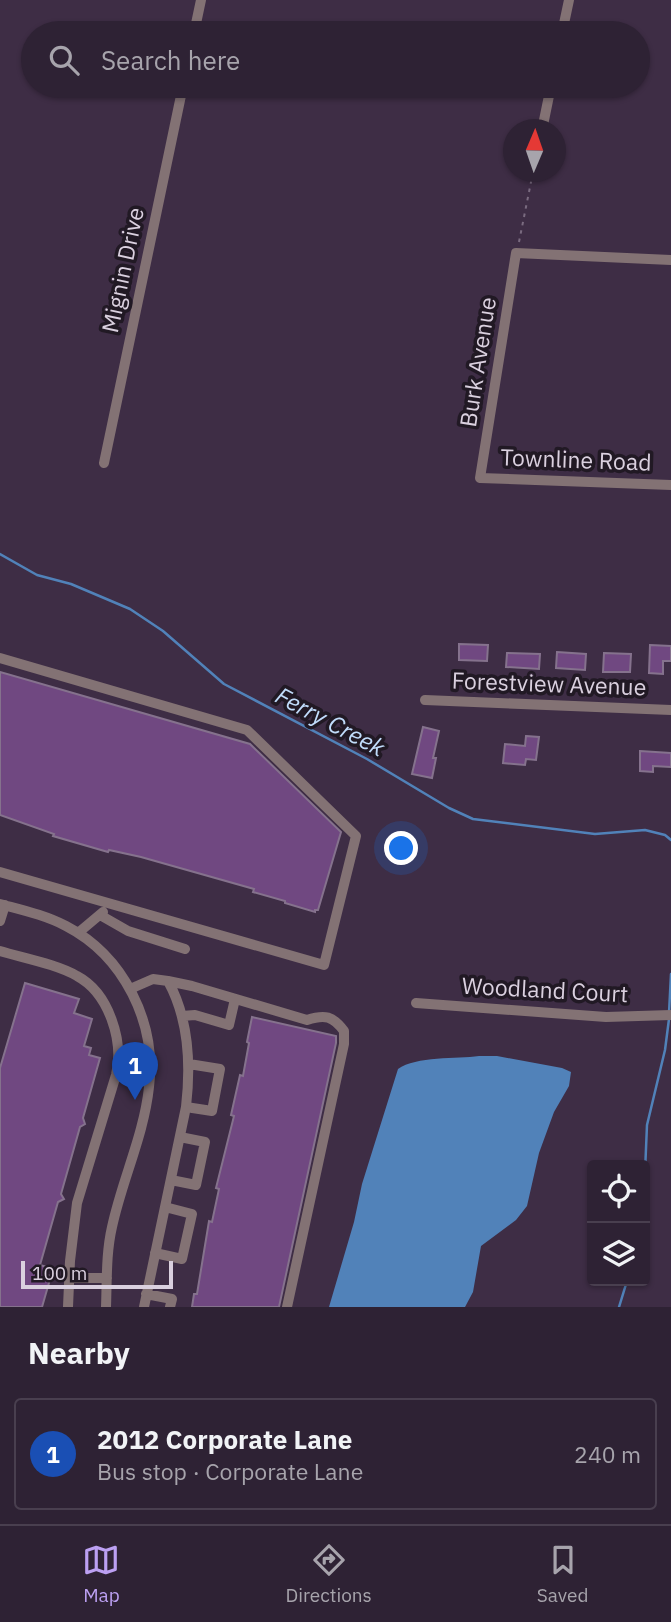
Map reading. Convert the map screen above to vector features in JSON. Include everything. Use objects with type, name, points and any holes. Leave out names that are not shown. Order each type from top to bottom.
[{"type":"street","points":[[197,21],[201,0]]},
{"type":"street","points":[[565,21],[569,0]]},
{"type":"street","name":"Mignin Drive","points":[[104,463],[180,98]]},
{"type":"street","points":[[544,119],[549,98]]},
{"type":"street","points":[[516,253],[671,260]]},
{"type":"street","name":"Burk Avenue","points":[[480,478],[516,253]]},
{"type":"street","name":"Townline Road","points":[[480,478],[671,485]]},
{"type":"street","points":[[0,658],[247,730],[356,836],[324,965],[0,872]]},
{"type":"street","name":"Forestview Avenue","points":[[425,700],[671,710]]},
{"type":"street","points":[[78,933],[114,904]]},
{"type":"street","points":[[0,921],[2,905],[50,919],[78,933],[105,955],[130,989],[146,1031],[150,1061],[149,1087],[111,1228],[106,1307]]},
{"type":"street","points":[[100,915],[128,931],[185,949]]},
{"type":"street","points":[[0,951],[75,974],[87,982],[101,999],[119,1045],[120,1060],[77,1203],[69,1294],[65,1307]]},
{"type":"street","points":[[130,989],[153,979],[168,981],[307,1020],[326,1016],[333,1018],[344,1031],[344,1044],[287,1307]]},
{"type":"street","points":[[144,1307],[190,1077],[187,1035],[176,995],[168,981]]},
{"type":"street","points":[[182,1016],[195,1015],[229,1025],[235,999]]},
{"type":"street","name":"Woodland Court","points":[[416,1003],[606,1017],[667,1016]]},
{"type":"street","points":[[186,1107],[212,1111],[220,1069],[189,1063]]},
{"type":"street","points":[[171,1180],[196,1185],[205,1142],[180,1137]]},
{"type":"street","points":[[155,1253],[182,1259],[192,1214],[165,1208]]},
{"type":"street","points":[[69,1278],[107,1278]]},
{"type":"street","points":[[146,1294],[172,1299],[170,1307]]},
{"type":"path","points":[[516,253],[531,182]]},
{"type":"water","points":[[497,1056],[571,1072],[569,1086],[554,1112],[539,1153],[527,1206],[516,1220],[481,1246],[473,1292],[465,1307],[329,1307],[354,1222],[362,1184],[398,1069],[426,1060]]},
{"type":"building","points":[[459,644],[488,645],[487,661],[459,660]]},
{"type":"building","points":[[650,645],[671,646],[671,661],[663,661],[663,674],[649,673]]},
{"type":"building","points":[[557,652],[586,654],[585,670],[556,668]]},
{"type":"building","points":[[507,653],[540,654],[539,669],[506,667]]},
{"type":"building","points":[[604,653],[631,654],[630,672],[603,672]]},
{"type":"building","points":[[0,672],[250,744],[341,832],[318,910],[315,912],[253,892],[254,889],[141,857],[109,850],[108,852],[53,836],[54,834],[0,815]]},
{"type":"building","points":[[423,727],[439,731],[432,778],[412,774]]},
{"type":"building","points":[[526,736],[539,737],[536,760],[526,759],[525,765],[503,763],[505,744],[525,746]]},
{"type":"building","points":[[640,751],[671,753],[671,767],[653,766],[653,772],[640,771]]},
{"type":"building","points":[[25,983],[79,999],[74,1013],[92,1019],[84,1046],[91,1048],[89,1055],[100,1058],[83,1118],[85,1124],[80,1127],[61,1194],[64,1199],[58,1202],[40,1265],[47,1267],[45,1274],[51,1276],[42,1307],[0,1307],[0,1068]]},
{"type":"building","points":[[252,1017],[336,1036],[336,1043],[279,1307],[192,1307],[194,1294],[197,1294],[209,1221],[212,1222],[219,1189],[216,1188],[234,1116],[231,1115],[240,1075],[243,1076]]},
{"type":"waterway","name":"Ferry Creek","points":[[0,554],[37,575],[71,584],[130,609],[163,631],[224,684],[367,759],[449,808],[473,819],[595,834],[645,830],[665,835],[671,840]]},
{"type":"waterway","name":"Ferry Creek","points":[[669,1013],[671,974]]},
{"type":"waterway","name":"Ferry Creek","points":[[646,1160],[647,1125],[665,1050],[669,1019]]},
{"type":"waterway","name":"Ferry Creek","points":[[619,1307],[625,1286]]},
{"type":"place","name":"2012 Corporate Lane","points":[[135,1100]]}]
